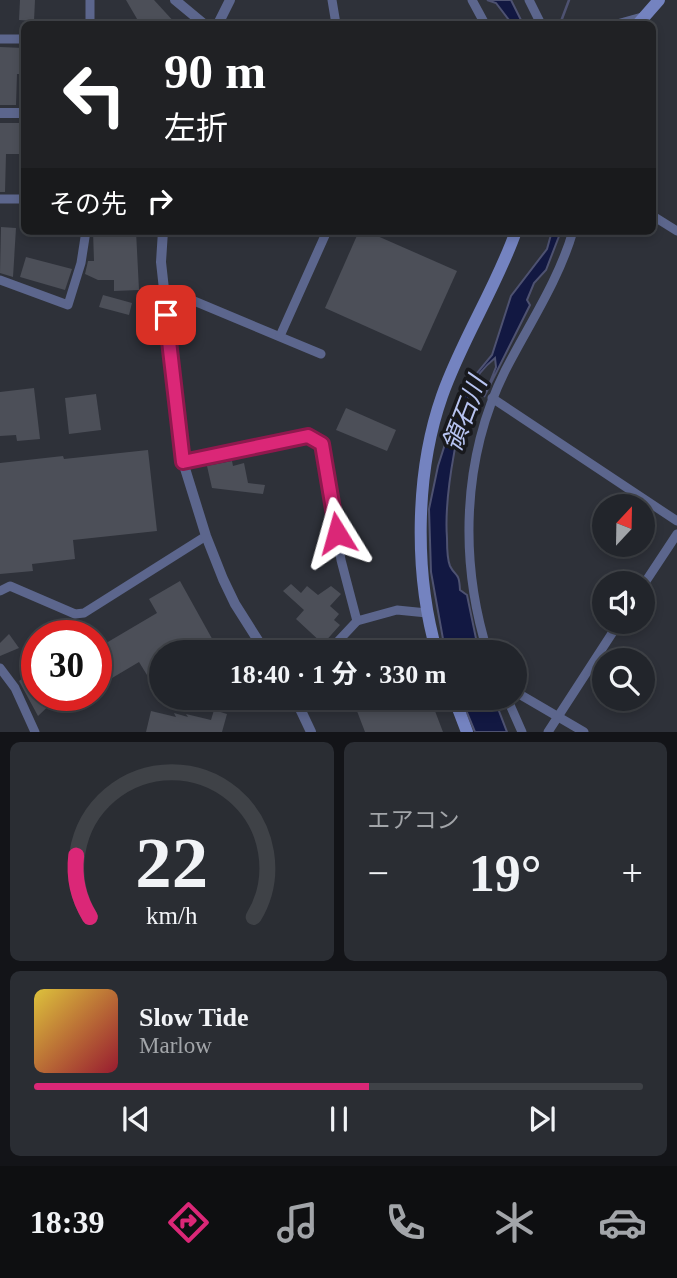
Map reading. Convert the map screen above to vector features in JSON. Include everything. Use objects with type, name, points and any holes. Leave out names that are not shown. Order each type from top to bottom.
[{"type":"main road","points":[[641,21],[660,0]]},
{"type":"main road","points":[[434,640],[421,552],[424,472],[432,431],[447,385],[514,235]]},
{"type":"main road","points":[[459,710],[467,732]]},
{"type":"street","points":[[90,0],[90,21]]},
{"type":"street","points":[[175,0],[200,21]]},
{"type":"street","points":[[220,21],[230,0]]},
{"type":"street","points":[[332,0],[336,21]]},
{"type":"street","points":[[472,0],[483,21]]},
{"type":"street","points":[[529,0],[540,21]]},
{"type":"street","points":[[635,21],[648,13]]},
{"type":"street","points":[[0,39],[21,39]]},
{"type":"street","points":[[0,113],[21,113]]},
{"type":"street","points":[[0,199],[21,199]]},
{"type":"street","points":[[656,218],[677,231]]},
{"type":"street","points":[[0,280],[68,305],[81,262],[85,235]]},
{"type":"street","points":[[163,235],[163,288],[183,462],[206,536],[235,604],[259,640]]},
{"type":"street","points":[[280,336],[325,235]]},
{"type":"street","points":[[485,640],[469,559],[468,511],[473,476],[492,398],[571,235]]},
{"type":"street","points":[[163,288],[321,354]]},
{"type":"street","points":[[492,398],[677,521]]},
{"type":"street","points":[[183,462],[308,436],[322,444],[341,560],[357,621]]},
{"type":"street","points":[[653,571],[677,534]]},
{"type":"street","points":[[0,591],[10,586],[75,614],[84,613],[206,536]]},
{"type":"street","points":[[339,640],[357,621],[397,610],[428,613]]},
{"type":"street","points":[[548,732],[612,634]]},
{"type":"street","points":[[0,668],[15,688],[35,732]]},
{"type":"street","points":[[527,698],[584,732]]},
{"type":"street","points":[[301,710],[311,732]]},
{"type":"street","points":[[512,710],[522,732]]},
{"type":"shaded area","points":[[487,0],[511,0],[522,21],[510,21],[496,3]]},
{"type":"shaded area","points":[[551,235],[559,235],[546,270],[534,283],[527,300],[530,305],[484,397],[496,367],[495,358],[480,373],[465,407],[450,477],[447,552],[450,566],[458,577],[460,590],[467,595],[476,640],[444,640],[431,572],[429,509],[438,466],[455,413],[477,373],[492,355],[511,296],[547,249]]},
{"type":"shaded area","points":[[466,710],[499,710],[507,732],[475,732]]},
{"type":"building","points":[[20,0],[35,0],[34,21],[19,20]]},
{"type":"building","points":[[126,0],[154,0],[173,21],[138,21]]},
{"type":"building","points":[[0,47],[21,48],[21,74],[17,74],[16,105],[0,105]]},
{"type":"building","points":[[0,123],[21,123],[21,154],[6,154],[5,192],[0,192]]},
{"type":"building","points":[[1,227],[16,228],[13,277],[0,273]]},
{"type":"building","points":[[93,235],[136,235],[139,290],[114,291],[114,280],[98,280],[85,274],[88,261],[94,261]]},
{"type":"building","points":[[357,235],[375,235],[457,271],[421,351],[325,308]]},
{"type":"building","points":[[26,257],[72,269],[65,290],[20,277]]},
{"type":"building","points":[[103,295],[132,303],[129,315],[99,307]]},
{"type":"building","points":[[34,388],[40,439],[17,441],[16,435],[0,436],[0,392]]},
{"type":"building","points":[[96,394],[101,430],[69,434],[65,398]]},
{"type":"building","points":[[346,408],[396,430],[387,451],[336,430]]},
{"type":"building","points":[[148,450],[157,531],[73,540],[75,559],[32,564],[33,571],[0,574],[0,463]]},
{"type":"building","points":[[232,461],[233,466],[244,463],[248,483],[265,485],[263,494],[212,488],[207,466]]},
{"type":"building","points":[[180,581],[213,640],[149,640],[149,674],[147,675],[139,662],[112,678],[112,640],[157,613],[149,599]]},
{"type":"building","points":[[291,584],[301,593],[307,586],[318,595],[331,586],[341,594],[330,606],[339,614],[334,620],[340,625],[327,640],[319,640],[296,619],[304,610],[283,591]]},
{"type":"building","points":[[9,634],[19,648],[0,656],[0,643]]},
{"type":"building","points":[[214,710],[227,714],[222,732],[146,732],[151,711],[176,717],[174,713],[188,717],[186,714],[211,720]]},
{"type":"building","points":[[357,710],[438,710],[435,711],[443,732],[365,732]]},
{"type":"waterway","points":[[561,21],[569,0]]},
{"type":"route","points":[[166,315],[183,462],[308,436],[322,444],[337,533]]},
{"type":"water label","name":"領石川","points":[[465,414]]}]
